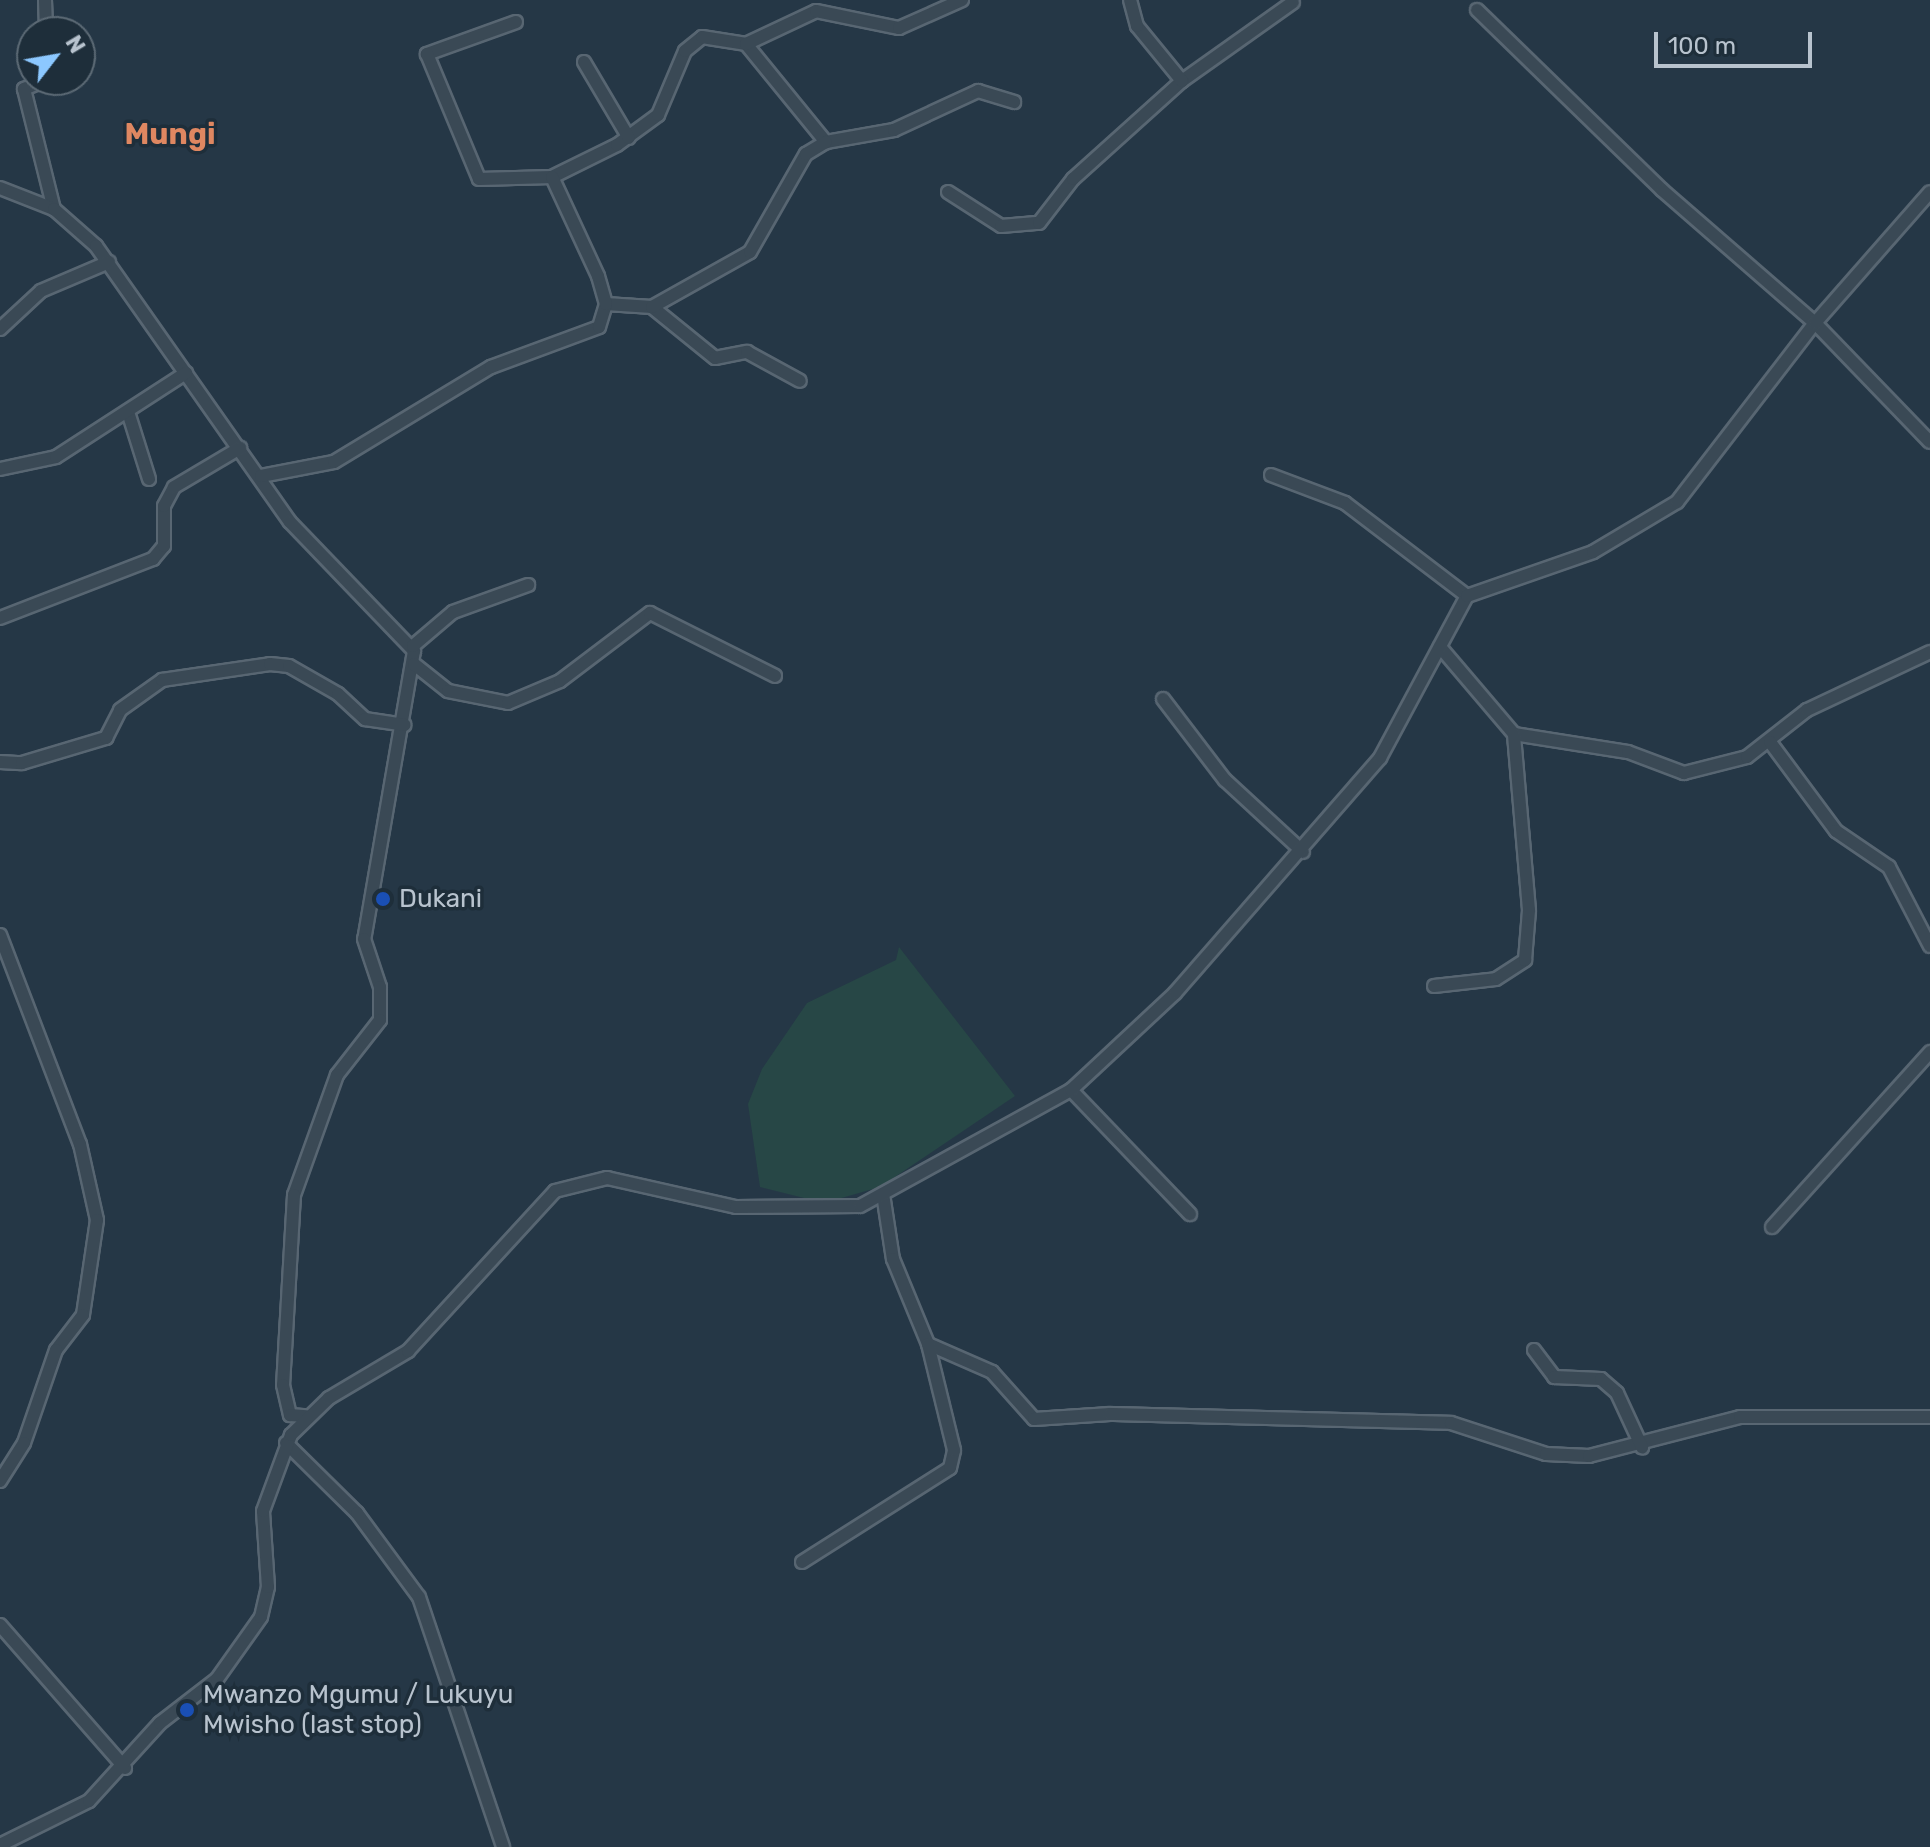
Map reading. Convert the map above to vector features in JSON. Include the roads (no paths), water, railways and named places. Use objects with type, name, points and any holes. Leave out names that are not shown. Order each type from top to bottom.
[{"type":"street","points":[[516,22],[432,50],[426,60],[479,179],[552,177],[629,138],[658,115],[693,40],[746,44],[816,11],[899,28],[962,0]]},
{"type":"street","points":[[1130,0],[1137,26],[1182,81]]},
{"type":"street","points":[[948,192],[1001,226],[1039,223],[1073,179],[1182,81],[1293,2]]},
{"type":"street","points":[[1477,10],[1662,190],[1815,323],[1930,442]]},
{"type":"street","points":[[746,44],[826,142]]},
{"type":"street","points":[[584,62],[629,138]]},
{"type":"street","points":[[606,304],[652,307],[750,252],[806,154],[826,142],[894,130],[978,91],[1014,102]]},
{"type":"street","points":[[26,96],[54,209]]},
{"type":"street","points":[[261,476],[304,472],[346,456],[491,367],[590,333],[606,316],[606,304],[552,177]]},
{"type":"street","points":[[0,188],[54,209],[109,262],[240,448],[355,596],[413,646],[414,664],[405,725],[364,939],[380,987],[380,1020],[337,1075],[294,1195],[284,1405],[290,1415],[306,1416]]},
{"type":"street","points":[[0,1845],[68,1816],[125,1768],[160,1723],[217,1679],[261,1617],[268,1587],[263,1511],[286,1443],[306,1416],[408,1351],[537,1207],[572,1183],[652,1183],[746,1207],[834,1209],[883,1194],[954,1148],[1071,1090],[1152,1017],[1303,852],[1380,758],[1467,596],[1593,552],[1677,502],[1815,323],[1930,192]]},
{"type":"street","points":[[0,329],[41,291],[109,262]]},
{"type":"street","points":[[652,307],[715,358],[747,352],[800,381]]},
{"type":"street","points":[[0,469],[56,457],[103,422],[129,415],[186,373]]},
{"type":"street","points":[[129,415],[149,479]]},
{"type":"street","points":[[0,618],[153,559],[164,546],[164,506],[174,487],[240,448]]},
{"type":"street","points":[[1271,475],[1345,503],[1467,596]]},
{"type":"street","points":[[413,646],[453,612],[528,585]]},
{"type":"street","points":[[414,664],[448,691],[508,703],[560,681],[650,613],[775,676]]},
{"type":"street","points":[[1434,986],[1496,979],[1525,960],[1529,910],[1514,734],[1440,647]]},
{"type":"street","points":[[1514,734],[1628,752],[1684,773],[1747,757],[1807,710],[1930,652]]},
{"type":"street","points":[[0,762],[22,763],[108,737],[120,710],[162,680],[270,664],[315,681],[365,719],[405,725]]},
{"type":"street","points":[[1163,699],[1225,780],[1303,852]]},
{"type":"street","points":[[1770,742],[1836,831],[1889,867],[1930,946]]},
{"type":"street","points":[[0,935],[80,1144],[97,1220],[83,1315],[56,1350],[24,1443],[0,1481]]},
{"type":"street","points":[[1772,1227],[1930,1052]]},
{"type":"street","points":[[1071,1090],[1190,1214]]},
{"type":"street","points":[[802,1562],[950,1468],[954,1450],[928,1344],[893,1259],[883,1194]]},
{"type":"street","points":[[928,1344],[992,1372],[1034,1419],[1110,1414],[1451,1423],[1546,1454],[1642,1447],[1740,1417],[1930,1417]]},
{"type":"street","points":[[1534,1350],[1554,1377],[1601,1379],[1617,1393],[1642,1447]]},
{"type":"street","points":[[286,1443],[357,1513],[419,1597],[503,1847]]},
{"type":"street","points":[[0,1625],[125,1768]]},
{"type":"place","name":"Dukani","points":[[383,899]]},
{"type":"place","name":"Mwanzo Mgumu / Lukuyu Mwisho (last stop)","points":[[187,1710]]},
{"type":"district","name":"Mungi","points":[[170,134]]}]
